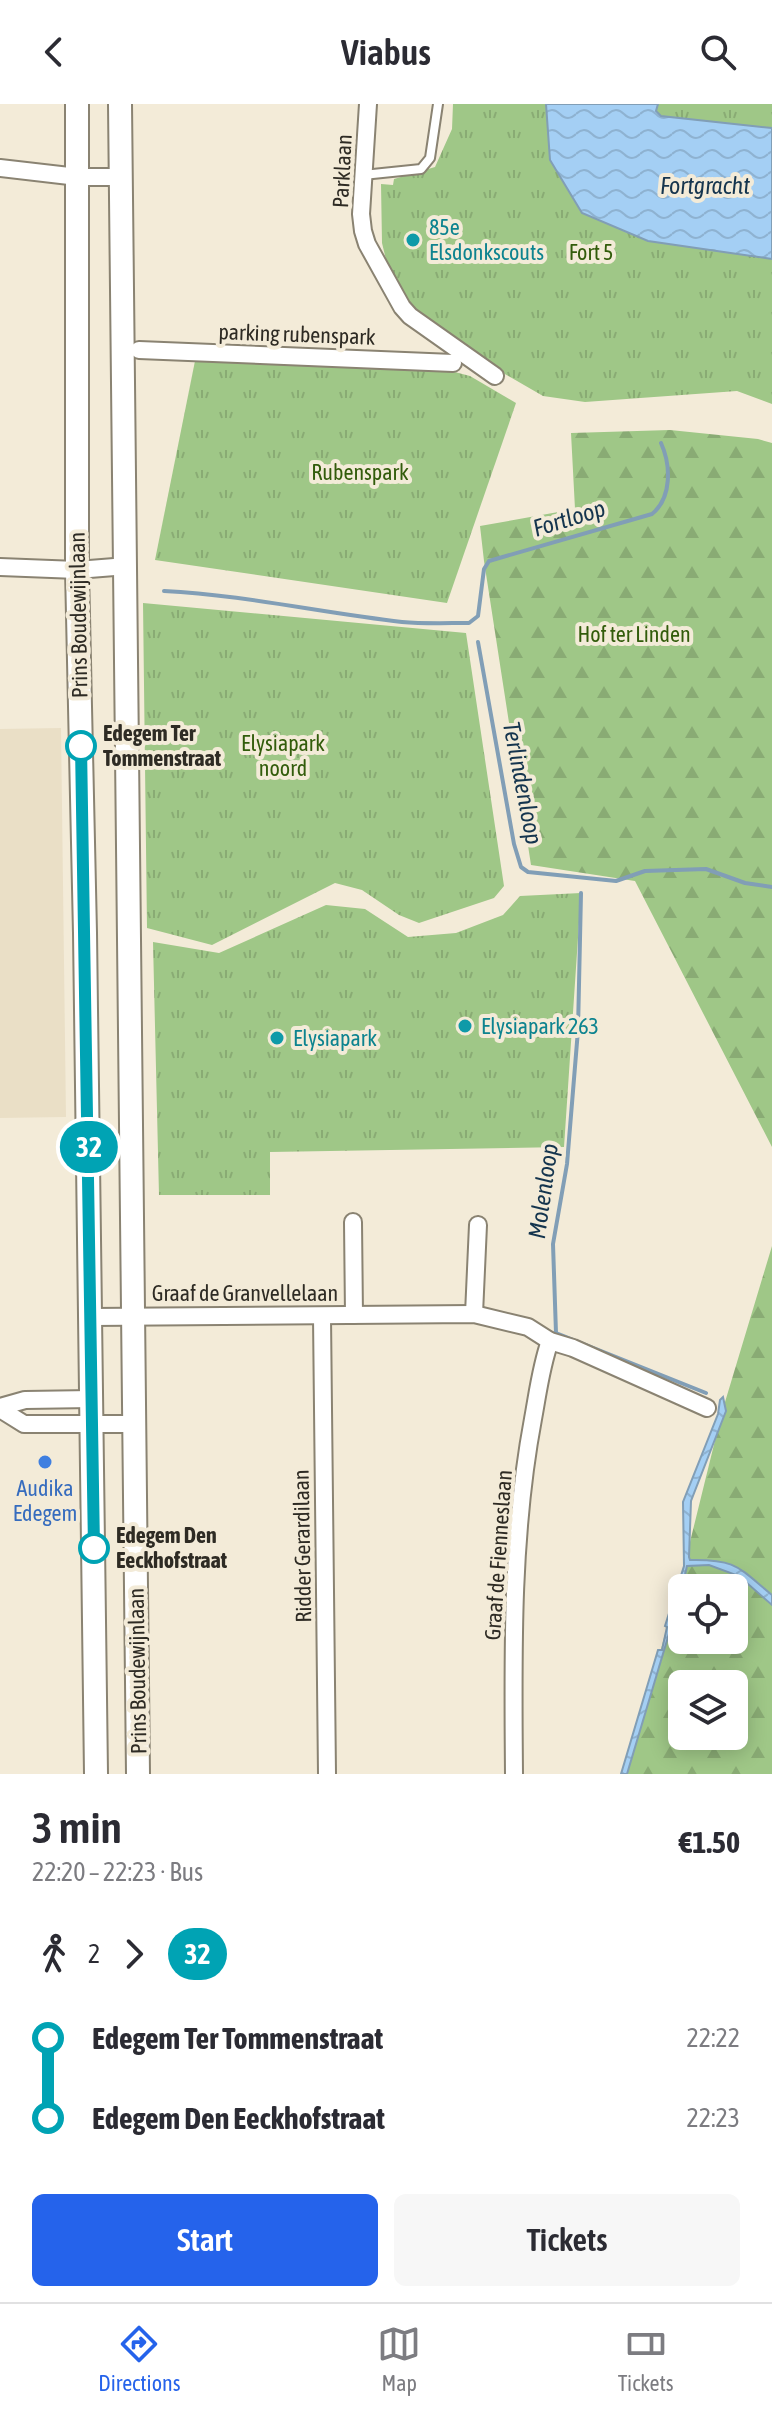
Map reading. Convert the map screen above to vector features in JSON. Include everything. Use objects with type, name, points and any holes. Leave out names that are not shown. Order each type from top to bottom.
[{"type":"main road","name":"Prins Boudewijnlaan","points":[[77,104],[77,570],[92,1317],[92,1399],[88,1425],[96,1774]]},
{"type":"main road","name":"Prins Boudewijnlaan","points":[[120,104],[138,1774]]},
{"type":"street","name":"Parklaan","points":[[368,104],[361,214],[367,244],[410,316],[495,376]]},
{"type":"street","points":[[0,168],[78,177],[121,177]]},
{"type":"street","name":"parking rubenspark","points":[[139,350],[453,363]]},
{"type":"street","points":[[0,567],[77,570],[127,566]]},
{"type":"street","name":"Graaf de Granvellelaan","points":[[353,1222],[354,1315]]},
{"type":"street","points":[[474,1314],[478,1225]]},
{"type":"street","name":"Graaf de Granvellelaan","points":[[135,1315],[322,1317],[474,1314],[528,1327],[550,1341],[573,1348],[707,1408]]},
{"type":"street","points":[[92,1317],[135,1315]]},
{"type":"street","name":"Ridder Gerardilaan","points":[[322,1317],[327,1774]]},
{"type":"street","name":"Graaf de Fienneslaan","points":[[514,1774],[513,1612],[518,1516],[528,1443],[550,1341]]},
{"type":"street","points":[[0,1408],[25,1400],[92,1399]]},
{"type":"street","points":[[0,1408],[24,1424],[134,1424]]},
{"type":"lane","points":[[362,175],[421,169],[430,158],[438,104]]},
{"type":"shaded area","points":[[61,728],[66,1117],[0,1118],[0,729]]},
{"type":"green space","name":"Fort 5","points":[[453,104],[772,104],[772,404],[737,391],[585,402],[543,396],[491,366],[412,308],[390,276],[382,243],[381,184],[393,185],[394,179],[435,167],[452,129]]},
{"type":"green space","name":"Rubenspark","points":[[197,351],[405,359],[470,376],[516,403],[447,603],[155,560]]},
{"type":"green space","name":"Hof ter Linden","points":[[670,430],[772,443],[772,1147],[635,881],[531,865],[484,561],[480,526],[575,509],[571,433]]},
{"type":"green space","name":"Elysiapark noord","points":[[143,603],[466,633],[504,886],[494,898],[419,923],[399,915],[362,890],[335,883],[212,945],[147,928]]},
{"type":"green space","points":[[581,893],[564,1147],[270,1152],[270,1195],[159,1195],[153,942],[219,953],[326,905],[365,909],[408,937],[456,933],[503,915],[520,896]]},
{"type":"green space","points":[[772,1246],[772,1774],[627,1774],[668,1623],[668,1654],[748,1654],[748,1574],[681,1574],[722,1412]]},
{"type":"water","name":"Fortgracht","points":[[546,104],[658,104],[656,111],[661,116],[772,128],[772,259],[648,241],[582,213],[550,160]]},
{"type":"water","points":[[723,1397],[726,1411],[691,1501],[689,1557],[690,1560],[727,1563],[746,1574],[734,1574],[709,1565],[687,1566],[685,1574],[681,1574],[683,1502],[718,1414]]},
{"type":"water","points":[[748,1576],[772,1595],[772,1605],[748,1584]]},
{"type":"water","points":[[668,1617],[668,1637],[627,1774],[621,1774],[658,1650],[662,1650]]},
{"type":"waterway","name":"Fortloop","points":[[164,591],[224,596],[402,622],[469,623],[478,616],[484,569],[489,561],[652,514],[663,499],[668,481],[667,461],[661,443]]},
{"type":"waterway","name":"Terlindenloop","points":[[478,642],[514,844],[521,867],[528,872],[616,881],[645,871],[706,869],[745,883],[772,887]]},
{"type":"waterway","name":"Molenloop","points":[[581,893],[578,1030],[567,1164],[553,1244],[556,1333],[706,1393]]},
{"type":"bus line","name":"32","points":[[81,746],[94,1548]]},
{"type":"place","name":"85e Elsdonkscouts","points":[[413,240]]},
{"type":"place","name":"Edegem Ter Tommenstraat","points":[[81,746]]},
{"type":"place","name":"Elysiapark 263","points":[[465,1026]]},
{"type":"place","name":"Elysiapark","points":[[277,1038]]},
{"type":"place","name":"Audika Edegem","points":[[45,1462]]},
{"type":"place","name":"Edegem Den Eeckhofstraat","points":[[94,1548]]}]
